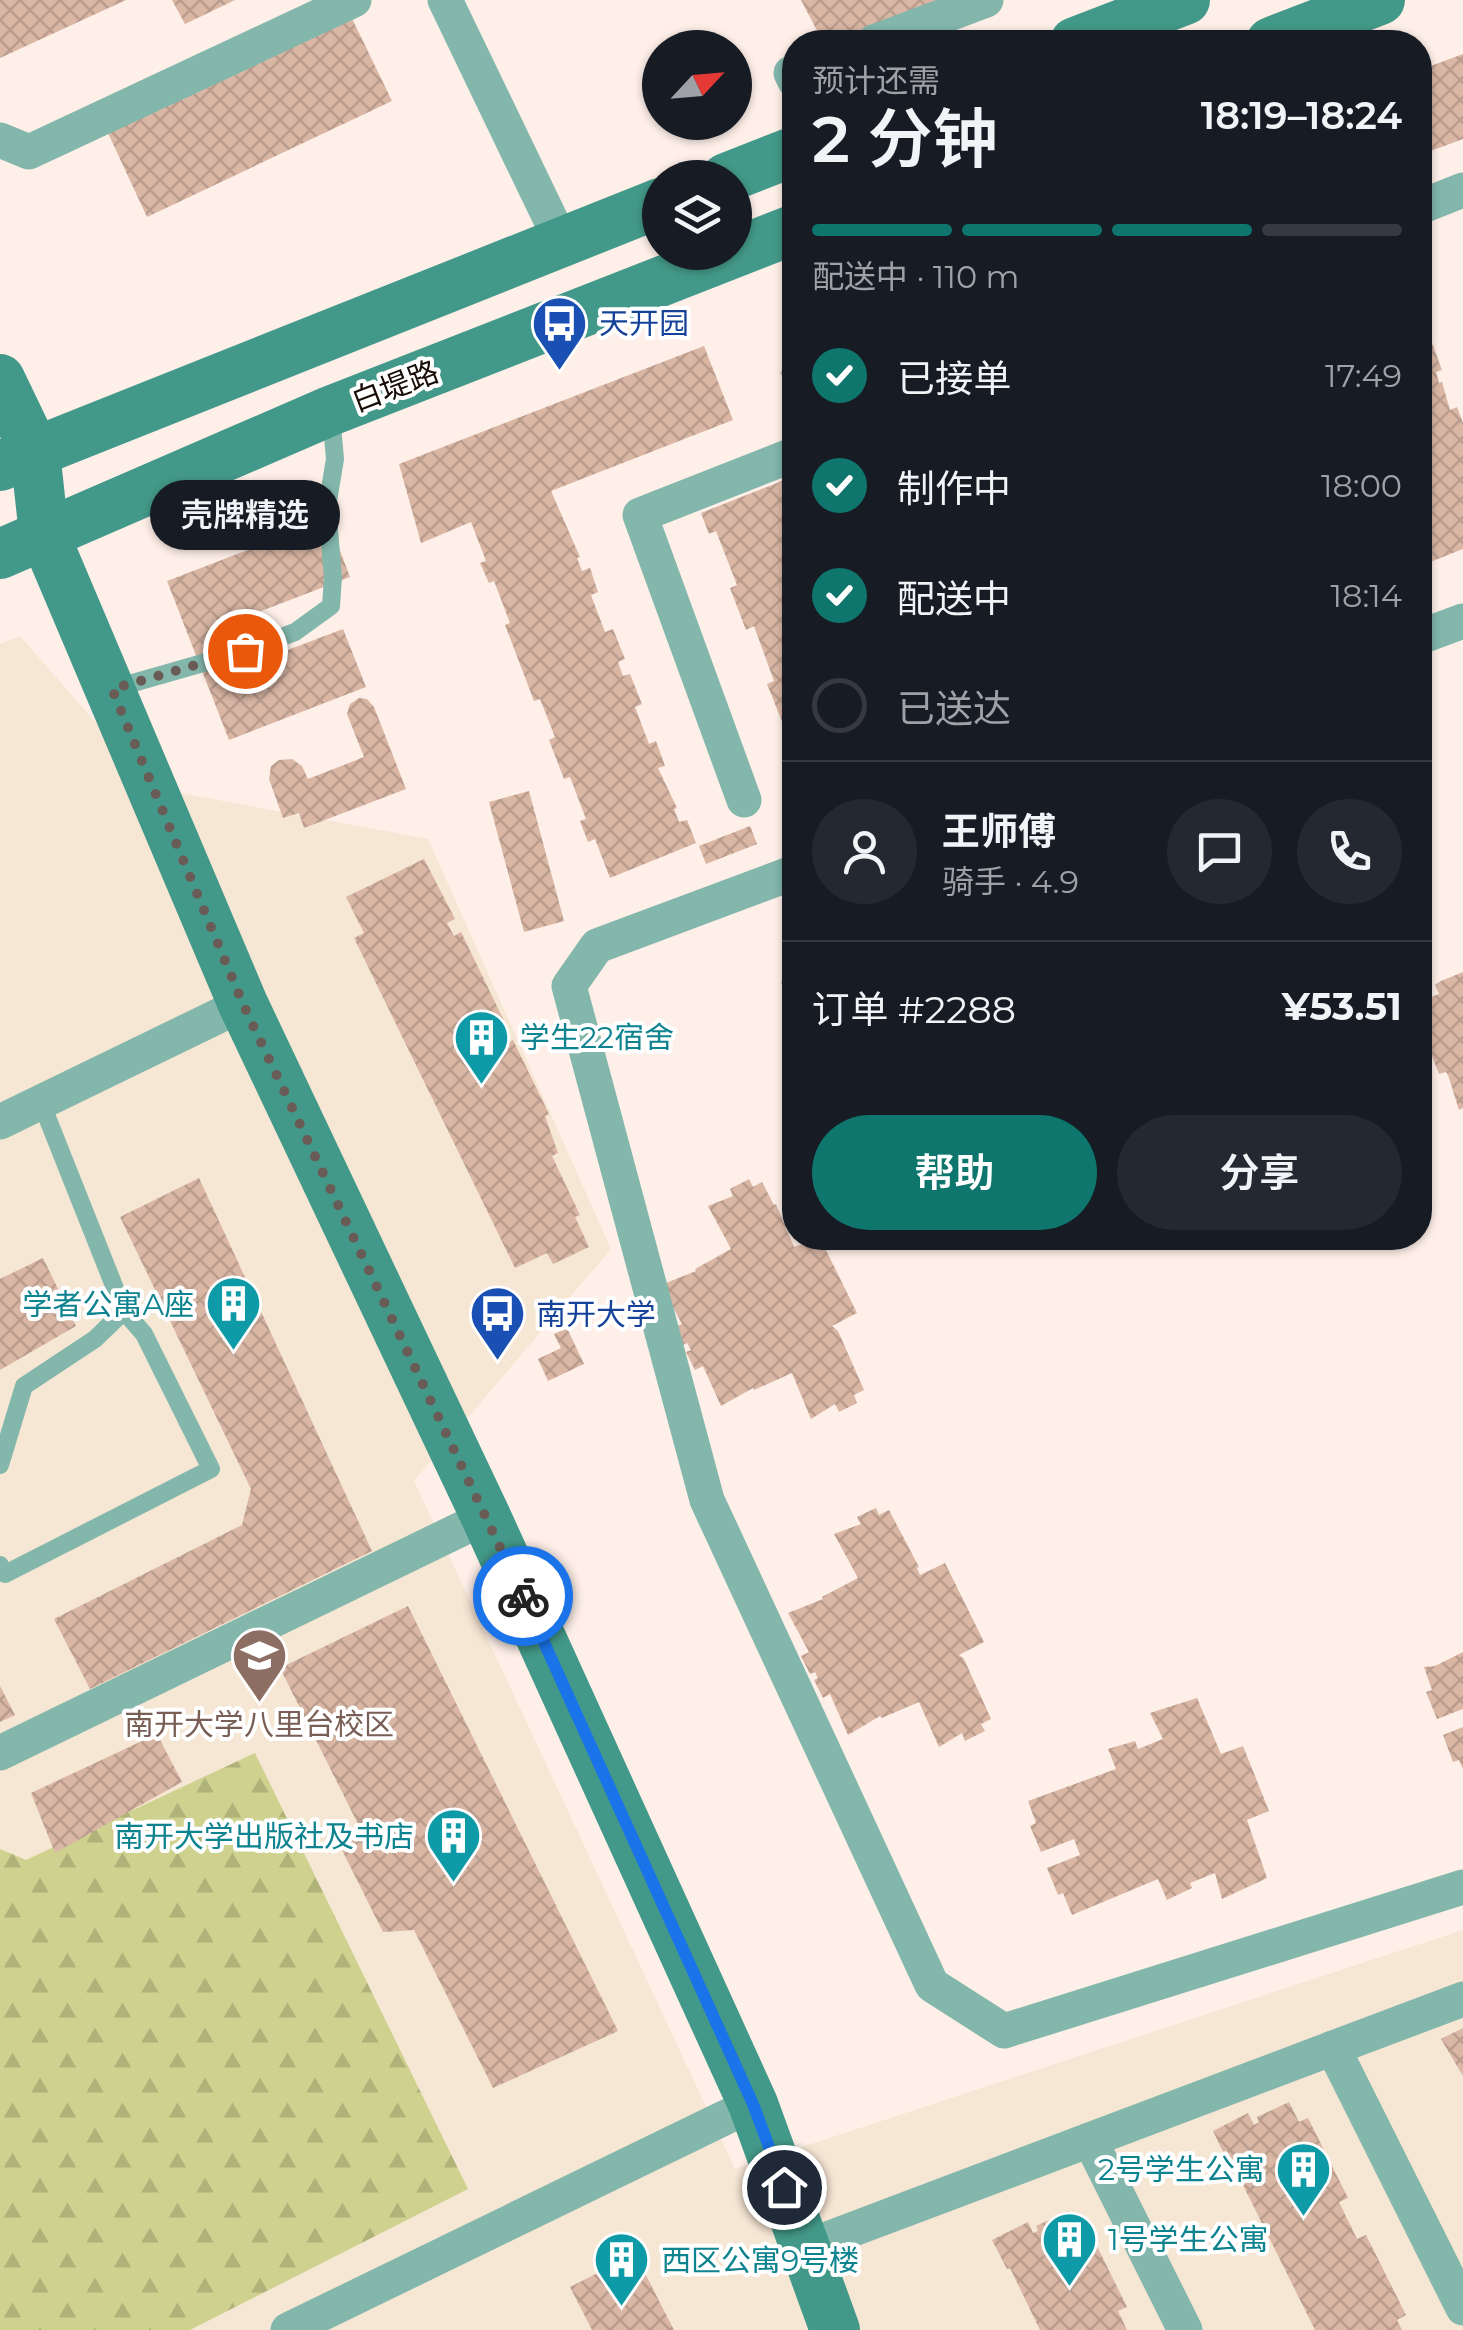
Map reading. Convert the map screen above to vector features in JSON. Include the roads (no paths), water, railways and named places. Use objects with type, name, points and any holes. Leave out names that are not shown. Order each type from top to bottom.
[{"type":"main road","points":[[1302,30],[1380,0]]},
{"type":"main road","points":[[1104,30],[1165,4]]},
{"type":"main road","points":[[752,168],[782,156]]},
{"type":"main road","points":[[15,463],[642,210]]},
{"type":"main road","name":"白堤路","points":[[22,544],[330,411],[782,234]]},
{"type":"main road","points":[[0,379],[15,463],[22,544],[112,689],[243,1004],[486,1516],[753,2104],[834,2330]]},
{"type":"main road","points":[[15,463],[71,483],[105,486],[200,467]]},
{"type":"street","points":[[0,140],[29,152],[354,0]]},
{"type":"street","points":[[445,0],[561,241]]},
{"type":"street","points":[[906,30],[986,0]]},
{"type":"street","points":[[1432,202],[1463,190]]},
{"type":"street","points":[[744,800],[640,514],[782,459]]},
{"type":"street","points":[[1432,633],[1463,621]]},
{"type":"street","points":[[782,877],[596,946],[569,986],[707,1500],[932,1985],[1004,2031],[1463,1887]]},
{"type":"street","points":[[0,1122],[243,1004]]},
{"type":"street","points":[[0,1753],[486,1516]]},
{"type":"street","points":[[806,2247],[1463,1999]]},
{"type":"street","points":[[1332,2048],[1463,2308]]},
{"type":"street","points":[[288,2330],[753,2104]]},
{"type":"street","points":[[1090,2140],[1185,2330]]},
{"type":"lane","points":[[112,689],[245,651],[296,632],[332,606],[327,507],[335,459],[330,411]]},
{"type":"lane","points":[[0,1565],[5,1574],[211,1469],[144,1334],[124,1311],[41,1102]]},
{"type":"lane","points":[[0,1466],[24,1386],[95,1340],[124,1311]]},
{"type":"place","name":"天开园","points":[[560,372]]},
{"type":"place","name":"壳牌精选","points":[[245,651]]},
{"type":"place","name":"学生22宿舍","points":[[481,1086]]},
{"type":"place","name":"学者公寓A座","points":[[233,1353]]},
{"type":"place","name":"南开大学","points":[[497,1363]]},
{"type":"place","name":"南开大学八里台校区","points":[[259,1705]]},
{"type":"place","name":"南开大学出版社及书店","points":[[453,1885]]},
{"type":"place","name":"2号学生公寓","points":[[1304,2218]]},
{"type":"place","name":"1号学生公寓","points":[[1069,2288]]},
{"type":"place","name":"西区公寓9号楼","points":[[622,2309]]}]
